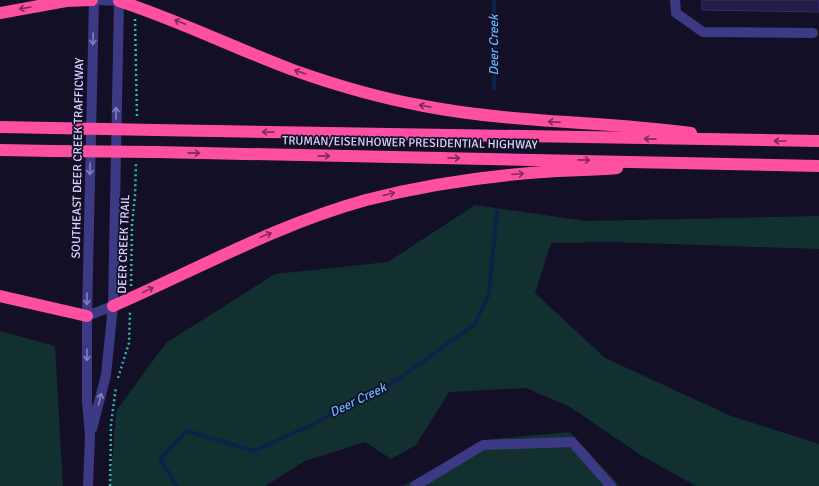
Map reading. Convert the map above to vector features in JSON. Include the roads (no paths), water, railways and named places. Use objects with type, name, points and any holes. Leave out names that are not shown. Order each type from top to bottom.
[{"type":"highway","points":[[0,13],[66,1],[93,0]]},
{"type":"highway","points":[[119,0],[176,20],[305,74],[377,95],[423,106],[514,119],[651,127],[746,141]]},
{"type":"highway","name":"TRUMAN/EISENHOWER PRESIDENTIAL HIGHWAY","points":[[0,127],[746,141],[819,141]]},
{"type":"highway","name":"TRUMAN/EISENHOWER PRESIDENTIAL HIGHWAY","points":[[0,150],[677,162],[819,166]]},
{"type":"highway","points":[[113,306],[248,242],[365,200],[440,185],[512,175],[586,171],[677,162]]},
{"type":"highway","points":[[0,296],[87,316]]},
{"type":"street","name":"SOUTHEAST DEER CREEK TRAFFICWAY","points":[[90,436],[87,401],[87,316],[93,0]]},
{"type":"street","points":[[88,486],[90,436],[106,375],[113,306],[119,0],[98,0]]},
{"type":"street","points":[[675,0],[676,13],[702,32],[813,33]]},
{"type":"street","points":[[87,316],[113,306]]},
{"type":"street","points":[[415,486],[483,445],[572,442],[611,486]]},
{"type":"waterway","name":"Deer Creek","points":[[494,0],[494,89]]},
{"type":"waterway","name":"Deer Creek","points":[[177,486],[160,459],[187,431],[254,451],[309,426],[394,382],[474,325],[489,294],[497,210]]}]
